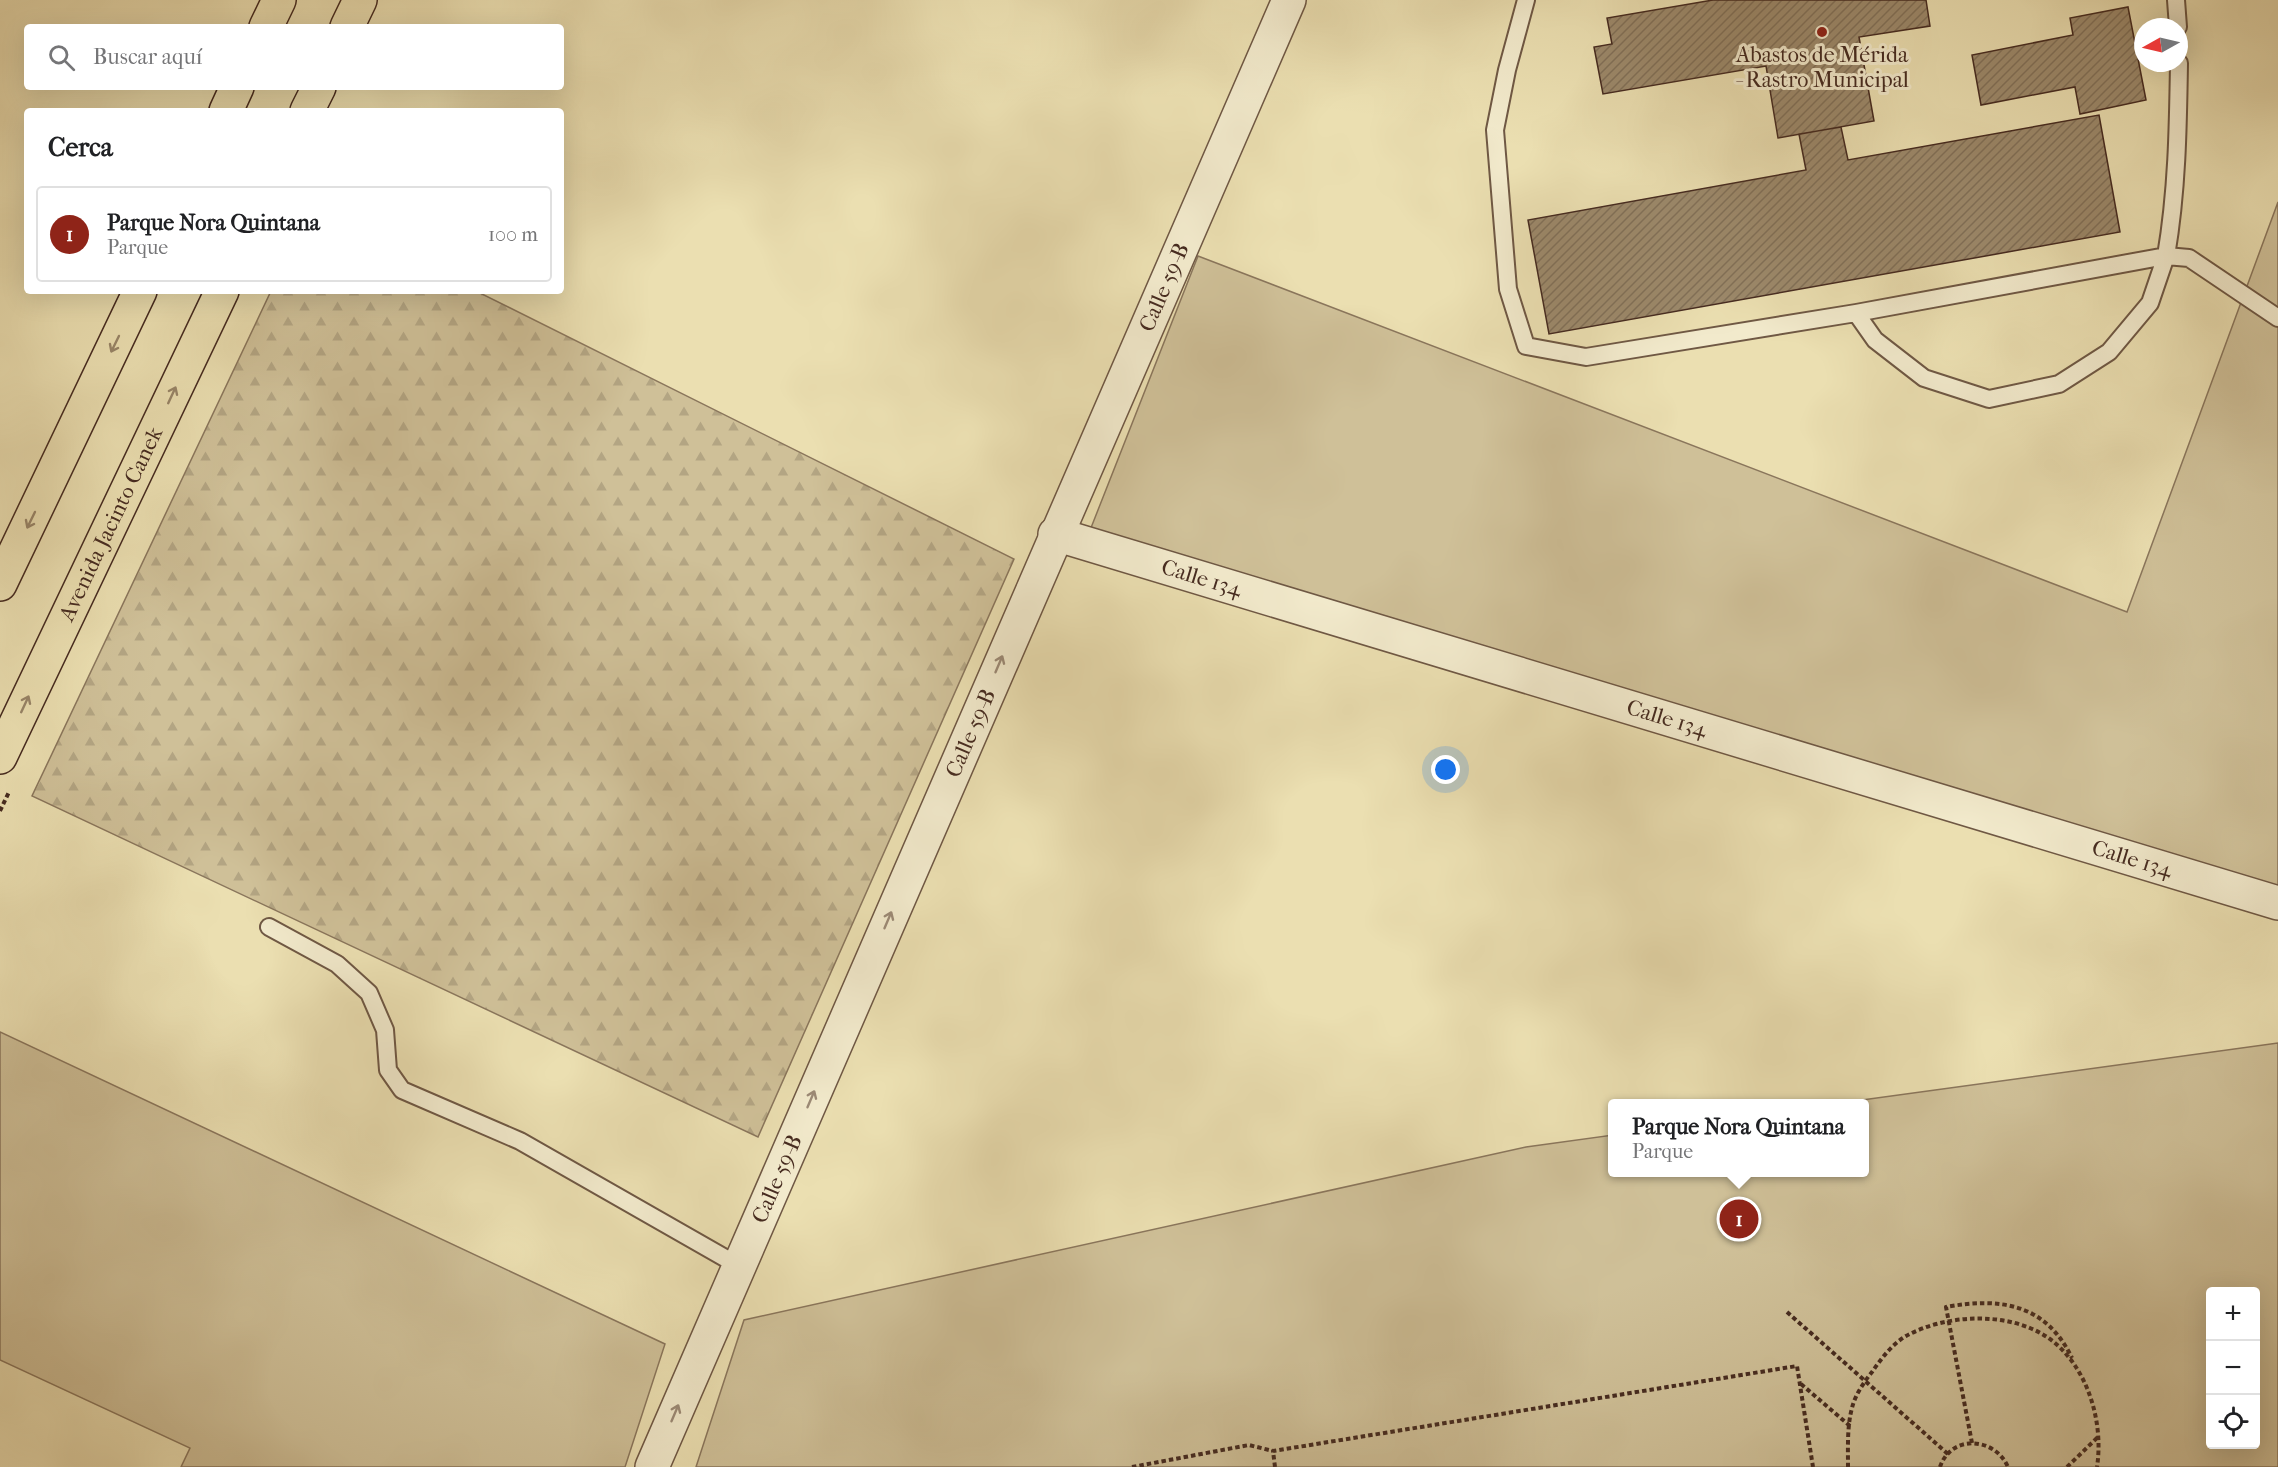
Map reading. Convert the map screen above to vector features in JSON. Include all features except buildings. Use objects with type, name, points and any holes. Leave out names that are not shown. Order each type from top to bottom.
[{"type":"main road","points":[[267,24],[279,0]]},
{"type":"main road","points":[[348,24],[360,0]]},
{"type":"main road","points":[[227,108],[236,90]]},
{"type":"main road","points":[[308,108],[318,90]]},
{"type":"main road","points":[[0,583],[139,294]]},
{"type":"main road","name":"Avenida Jacinto Canek","points":[[0,757],[221,294]]},
{"type":"street","name":"Calle 59-B","points":[[652,1467],[1055,534],[1289,0]]},
{"type":"street","name":"Calle 134","points":[[1055,534],[2278,903]]},
{"type":"lane","points":[[1527,0],[1507,70],[1495,130],[1508,289],[1526,346],[1586,357],[1856,313],[2166,256],[2189,258],[2278,318]]},
{"type":"lane","points":[[2176,0],[2177,18]]},
{"type":"lane","points":[[1856,313],[1875,340],[1924,378],[1989,399],[2060,384],[2109,352],[2150,303],[2166,256],[2172,223],[2178,136],[2179,72]]},
{"type":"lane","points":[[269,927],[337,964],[369,993],[385,1030],[388,1070],[402,1090],[520,1141],[739,1266]]},
{"type":"path","points":[[0,811],[10,790]]},
{"type":"path","points":[[1972,1443],[1946,1307],[1990,1303],[2012,1305],[2029,1311],[2051,1326],[2065,1344],[2088,1390],[2098,1437],[2097,1467]]},
{"type":"path","points":[[1787,1312],[1948,1454]]},
{"type":"path","points":[[1848,1467],[1852,1407],[1865,1381],[1882,1357],[1905,1337],[1934,1324],[1971,1319],[2010,1322],[2046,1337],[2073,1361]]},
{"type":"path","points":[[1132,1467],[1249,1445],[1273,1450],[1797,1366],[1813,1467]]},
{"type":"path","points":[[1800,1384],[1850,1426]]},
{"type":"path","points":[[2066,1467],[2098,1437]]},
{"type":"path","points":[[1940,1467],[1955,1448],[1972,1443],[1993,1448],[2001,1455],[2008,1467]]},
{"type":"path","points":[[1273,1450],[1275,1467]]},
{"type":"green space","points":[[2278,202],[2278,903],[1085,543],[1198,256],[2127,612]]},
{"type":"green space","points":[[270,294],[482,294],[1014,559],[758,1137],[32,796]]},
{"type":"green space","points":[[0,1032],[665,1344],[625,1467],[181,1467],[190,1448],[0,1360]]},
{"type":"green space","points":[[2278,1043],[2278,1467],[696,1467],[744,1320],[1526,1147],[1608,1136],[1608,1177],[1869,1177],[1869,1099]]},
{"type":"place","name":"Abastos de Mérida - Rastro Municipal","points":[[1822,32]]},
{"type":"place","name":"Parque Nora Quintana","points":[[1739,1219]]}]
